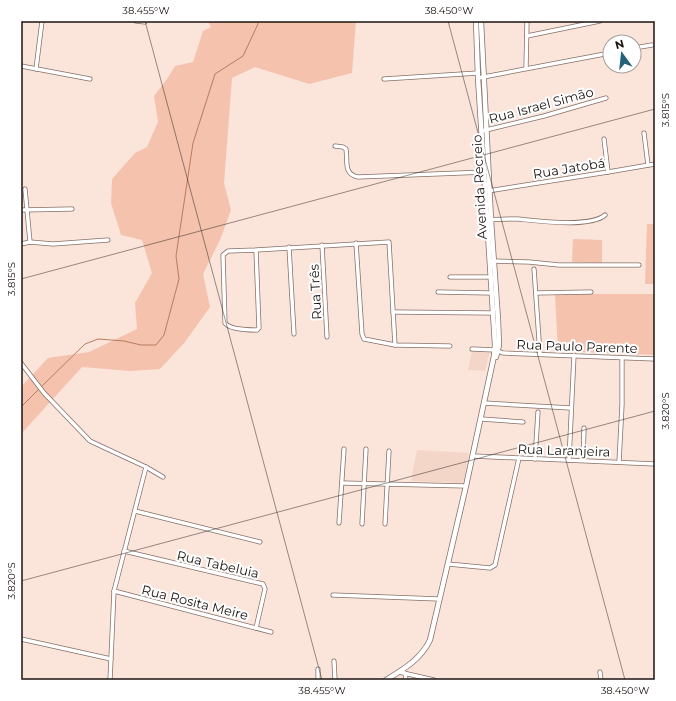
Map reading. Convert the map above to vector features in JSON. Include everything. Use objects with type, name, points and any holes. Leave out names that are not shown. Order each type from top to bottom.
[{"type":"main road","name":"Avenida Recreio","points":[[476,21],[478,72],[481,78]]},
{"type":"main road","name":"Avenida Recreio","points":[[481,21],[481,78],[486,172],[492,261],[498,319],[496,350]]},
{"type":"main road","name":"Avenida Recreio","points":[[492,261],[490,277],[496,350]]},
{"type":"main road","points":[[386,680],[414,661],[422,653],[430,640],[496,350]]},
{"type":"street","points":[[36,69],[42,21]]},
{"type":"street","points":[[136,21],[146,22]]},
{"type":"street","points":[[526,68],[527,21]]},
{"type":"street","points":[[527,36],[600,21]]},
{"type":"street","points":[[642,47],[652,45]]},
{"type":"street","points":[[481,78],[526,68],[602,54]]},
{"type":"street","points":[[21,66],[90,79]]},
{"type":"street","points":[[384,79],[478,72]]},
{"type":"street","name":"Rua Israel Simão","points":[[484,131],[606,98]]},
{"type":"street","points":[[644,133],[648,165]]},
{"type":"street","points":[[604,139],[608,172]]},
{"type":"street","points":[[334,146],[345,148],[347,152],[347,169],[350,174],[358,177],[486,172]]},
{"type":"street","name":"Rua Jatobá","points":[[488,191],[655,164]]},
{"type":"street","points":[[25,189],[30,242]]},
{"type":"street","points":[[21,210],[72,209]]},
{"type":"street","points":[[489,220],[579,222],[596,220],[605,215]]},
{"type":"street","points":[[21,244],[30,242],[53,244],[108,240]]},
{"type":"street","points":[[257,250],[259,329],[251,330],[232,328],[225,324],[223,255],[228,251],[388,242],[390,245],[395,345]]},
{"type":"street","points":[[356,243],[362,334],[366,340],[395,345],[450,346]]},
{"type":"street","name":"Rua Três","points":[[322,245],[327,337]]},
{"type":"street","points":[[289,248],[294,334]]},
{"type":"street","points":[[492,261],[529,262],[559,265],[638,266]]},
{"type":"street","points":[[534,269],[540,354]]},
{"type":"street","points":[[450,277],[490,277]]},
{"type":"street","points":[[438,292],[491,293]]},
{"type":"street","points":[[536,293],[591,292]]},
{"type":"street","points":[[393,312],[492,314]]},
{"type":"street","name":"Rua Paulo Parente","points":[[472,349],[496,350],[503,353],[655,359]]},
{"type":"street","points":[[569,460],[574,355]]},
{"type":"street","points":[[619,462],[622,405],[622,358]]},
{"type":"street","points":[[21,363],[44,393],[90,441],[146,467],[163,477]]},
{"type":"street","points":[[484,403],[571,408]]},
{"type":"street","points":[[536,459],[538,412]]},
{"type":"street","points":[[481,420],[523,422]]},
{"type":"street","points":[[582,460],[584,428]]},
{"type":"street","points":[[339,523],[344,449]]},
{"type":"street","points":[[362,524],[366,449]]},
{"type":"street","points":[[385,524],[389,451]]},
{"type":"street","name":"Rua Laranjeira","points":[[473,456],[655,464]]},
{"type":"street","points":[[448,564],[490,568],[495,565],[519,458]]},
{"type":"street","points":[[110,680],[114,591],[146,467]]},
{"type":"street","points":[[342,483],[466,486]]},
{"type":"street","points":[[135,511],[260,542]]},
{"type":"street","name":"Rua Tabeluia","points":[[124,551],[263,584],[265,589],[256,628]]},
{"type":"street","name":"Rua Rosita Meire","points":[[114,591],[271,632]]},
{"type":"street","points":[[333,596],[439,599]]},
{"type":"street","points":[[21,639],[111,659]]},
{"type":"street","points":[[334,661],[335,680]]},
{"type":"street","points":[[318,669],[318,680]]},
{"type":"street","points":[[399,672],[434,680]]},
{"type":"street","points":[[600,672],[601,680]]},
{"type":"street","points":[[405,673],[406,680]]},
{"type":"shaded area","points":[[208,21],[356,21],[352,73],[309,84],[255,67],[232,78],[224,183],[231,210],[220,240],[203,274],[210,307],[185,342],[160,369],[130,371],[82,367],[21,434],[21,387],[48,358],[89,352],[137,329],[135,303],[152,273],[142,240],[121,235],[111,203],[112,179],[135,153],[147,147],[158,122],[154,96],[175,66],[193,62],[203,31],[211,27]]},
{"type":"shaded area","points":[[647,224],[655,224],[655,284],[645,284]]},
{"type":"shaded area","points":[[573,239],[602,240],[602,263],[572,262]]},
{"type":"shaded area","points":[[555,294],[655,294],[655,355],[558,351]]},
{"type":"shaded area","points":[[472,351],[490,351],[485,371],[468,370]]},
{"type":"shaded area","points":[[417,450],[469,453],[464,480],[461,483],[411,481]]},
{"type":"waterway","points":[[41,387],[85,344],[98,339],[124,341],[141,345],[156,345],[164,335],[179,279],[176,256],[193,143],[215,74],[243,56],[258,21]]},
{"type":"waterway","points":[[21,407],[39,389]]}]
